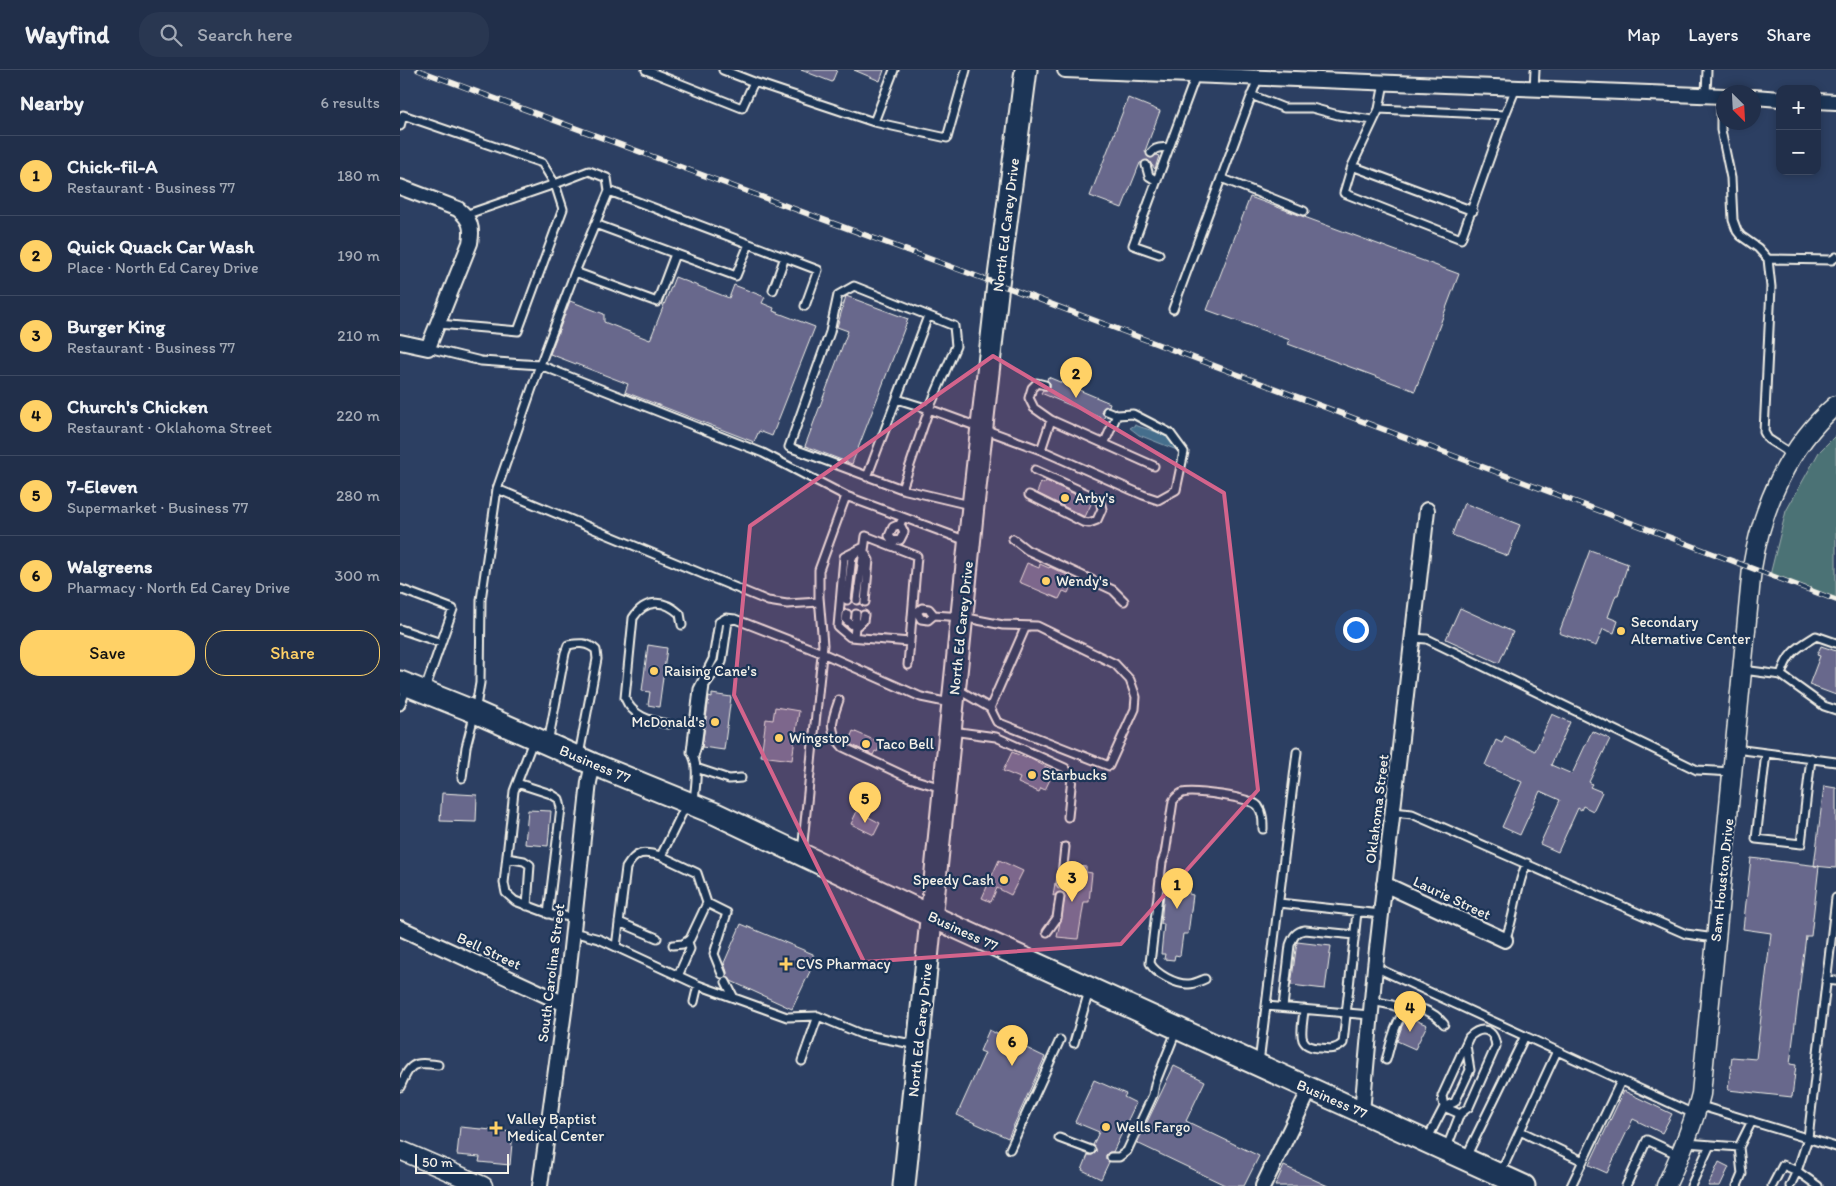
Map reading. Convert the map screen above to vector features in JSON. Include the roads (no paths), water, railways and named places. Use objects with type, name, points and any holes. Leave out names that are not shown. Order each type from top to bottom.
[{"type":"main road","name":"North Ed Carey Drive","points":[[908,1186],[918,1045],[973,506],[998,284],[1026,70]]},
{"type":"main road","name":"Business 77","points":[[411,686],[690,804],[1177,1029],[1515,1182]]},
{"type":"street","points":[[1064,70],[1258,78],[1353,79],[1384,83],[1716,96]]},
{"type":"street","points":[[1821,101],[1836,102],[1836,90]]},
{"type":"street","points":[[1761,98],[1776,99]]},
{"type":"street","points":[[400,187],[447,204],[465,215],[470,223],[472,232],[470,242],[428,348],[400,342]]},
{"type":"street","name":"Sam Houston Drive","points":[[1666,1186],[1697,1110],[1701,1094],[1752,568],[1756,546],[1772,496],[1794,455],[1807,435],[1836,405]]},
{"type":"street","name":"Oklahoma Street","points":[[1362,1112],[1375,967],[1427,510]]},
{"type":"street","name":"South Carolina Street","points":[[540,1186],[573,932],[589,782],[586,761]]},
{"type":"street","name":"Laurie Street","points":[[1384,884],[1505,940]]},
{"type":"street","name":"Bell Street","points":[[400,928],[565,1004]]},
{"type":"street","points":[[1263,1186],[1310,1089]]},
{"type":"street","points":[[400,1150],[481,1186]]},
{"type":"lane","points":[[646,70],[742,108],[754,82]]},
{"type":"lane","points":[[723,70],[874,122],[947,138],[966,70]]},
{"type":"lane","points":[[874,122],[894,70]]},
{"type":"lane","points":[[1534,70],[1534,89]]},
{"type":"lane","points":[[1706,95],[1707,70]]},
{"type":"lane","points":[[1159,254],[1133,245],[1196,75]]},
{"type":"lane","points":[[1173,309],[1258,78]]},
{"type":"lane","points":[[1384,83],[1379,109],[1352,166],[1344,193],[1461,239],[1516,88]]},
{"type":"lane","points":[[1252,95],[1284,108],[1312,108],[1338,115],[1373,120]]},
{"type":"lane","points":[[1379,109],[1505,115]]},
{"type":"lane","points":[[400,126],[403,115],[542,163],[555,184],[563,209],[518,331],[438,324]]},
{"type":"lane","points":[[1721,130],[1730,171],[1733,220],[1737,231],[1768,259],[1771,288],[1764,432],[1768,439],[1794,455]]},
{"type":"lane","points":[[1150,153],[1160,147],[1169,148]]},
{"type":"lane","points":[[1146,165],[1149,176],[1156,181]]},
{"type":"lane","points":[[1352,166],[1472,210]]},
{"type":"lane","points":[[462,778],[466,747],[480,682],[480,600],[497,490],[575,272],[609,191],[607,178],[590,171],[465,215]]},
{"type":"lane","points":[[1221,178],[1304,211]]},
{"type":"lane","points":[[609,191],[818,270],[805,306]]},
{"type":"lane","points":[[595,224],[736,276],[750,244]]},
{"type":"lane","points":[[575,272],[657,302],[675,254]]},
{"type":"lane","points":[[1768,259],[1832,260],[1836,257]]},
{"type":"lane","points":[[773,290],[785,258]]},
{"type":"lane","points":[[902,489],[929,409],[956,346],[954,326],[854,286],[838,295],[830,332],[789,447],[902,489],[973,506]]},
{"type":"lane","points":[[867,477],[928,316]]},
{"type":"lane","points":[[428,348],[481,362],[540,366],[763,454],[846,496],[902,521],[970,542]]},
{"type":"lane","points":[[1045,385],[1037,383],[1032,388],[1029,398],[1034,408],[1051,420],[1154,466]]},
{"type":"lane","points":[[897,399],[1040,450],[1158,500],[1176,490],[1184,452],[1170,433],[1133,414],[1117,415],[1107,411]]},
{"type":"lane","points":[[1104,444],[1117,415]]},
{"type":"lane","points":[[1040,450],[1051,420]]},
{"type":"lane","points":[[1029,495],[1083,522],[1089,523],[1097,520],[1102,509],[1100,501],[1092,496],[1035,470]]},
{"type":"lane","points":[[497,490],[768,601],[787,604],[819,602]]},
{"type":"lane","points":[[802,855],[822,653],[819,570],[846,496]]},
{"type":"lane","points":[[892,543],[900,540],[904,532],[902,521]]},
{"type":"lane","points":[[856,600],[866,536],[892,543],[917,556],[915,612],[908,665]]},
{"type":"lane","points":[[1013,539],[1027,550],[1112,590],[1124,600]]},
{"type":"lane","points":[[847,600],[852,557],[863,548]]},
{"type":"lane","points":[[863,548],[869,560],[865,602]]},
{"type":"lane","points":[[863,548],[844,556],[838,627],[854,638],[910,642]]},
{"type":"lane","points":[[400,589],[454,609],[442,643],[411,686],[400,706]]},
{"type":"lane","points":[[668,724],[644,718],[634,712],[625,698],[633,618],[637,611],[653,603],[664,603],[680,614],[682,624]]},
{"type":"lane","points":[[661,856],[690,804],[696,768],[694,756],[691,752],[698,689],[713,659],[719,622],[726,618],[735,619],[822,653],[922,697],[953,696],[990,708],[997,722],[1110,766],[1131,717],[1136,697],[1130,680],[1115,664],[1037,626],[1003,624],[962,617],[934,615],[929,609],[922,608],[915,612]]},
{"type":"lane","points":[[847,614],[846,620],[854,626]]},
{"type":"lane","points":[[854,638],[856,614]]},
{"type":"lane","points":[[854,626],[863,622],[864,615]]},
{"type":"lane","points":[[990,708],[1026,626]]},
{"type":"lane","points":[[400,629],[442,643]]},
{"type":"lane","points":[[1782,675],[1785,661],[1793,650],[1816,636],[1836,643]]},
{"type":"lane","points":[[1413,638],[1427,639],[1697,770],[1732,772]]},
{"type":"lane","points":[[574,916],[548,914],[515,901],[506,893],[504,884],[514,791],[541,741],[568,645],[579,643],[590,645],[596,650],[597,659],[586,761]]},
{"type":"lane","points":[[1742,670],[1782,675],[1824,706],[1836,710]]},
{"type":"lane","points":[[840,700],[832,720],[832,731],[835,739],[843,747],[909,778],[944,788]]},
{"type":"lane","points":[[950,730],[996,737],[1065,768],[1072,777],[1068,817]]},
{"type":"lane","points":[[1734,749],[1836,762]]},
{"type":"lane","points":[[1259,1066],[1297,752]]},
{"type":"lane","points":[[1766,753],[1756,839],[1801,844],[1811,758]]},
{"type":"lane","points":[[696,768],[729,779],[741,778]]},
{"type":"lane","points":[[517,783],[551,794],[559,800],[562,808],[548,914]]},
{"type":"lane","points":[[1205,979],[1187,984],[1176,982],[1157,972],[1150,963],[1162,862],[1165,854],[1173,801],[1181,794],[1186,793],[1244,799],[1254,803],[1259,808],[1263,829]]},
{"type":"lane","points":[[1393,812],[1412,814],[1686,934],[1716,938]]},
{"type":"lane","points":[[1061,884],[1065,847]]},
{"type":"lane","points":[[616,947],[626,868],[632,857],[646,852],[661,856],[697,873],[707,903],[688,941],[683,944],[673,945]]},
{"type":"lane","points":[[507,858],[524,861],[530,865],[527,906]]},
{"type":"lane","points":[[1505,940],[1512,923],[1520,877],[1527,863]]},
{"type":"lane","points":[[1048,932],[1057,918],[1060,897]]},
{"type":"lane","points":[[1790,1186],[1808,1138],[1836,898]]},
{"type":"lane","points":[[1279,902],[1381,914]]},
{"type":"lane","points":[[707,903],[727,912],[714,954],[722,974]]},
{"type":"lane","points":[[1304,1009],[1302,1040],[1305,1045],[1310,1048],[1332,1049],[1338,1048],[1343,1043],[1357,912]]},
{"type":"lane","points":[[619,922],[657,938]]},
{"type":"lane","points":[[1283,1007],[1290,945],[1294,936],[1300,930],[1354,935]]},
{"type":"lane","points":[[573,932],[599,939],[698,985],[787,1017],[818,1016],[861,1034],[918,1045]]},
{"type":"lane","points":[[678,976],[690,949],[688,941]]},
{"type":"lane","points":[[1375,967],[1621,1081],[1697,1110],[1752,1121],[1836,1147]]},
{"type":"lane","points":[[1826,980],[1836,982]]},
{"type":"lane","points":[[726,982],[733,996]]},
{"type":"lane","points":[[694,1002],[698,985]]},
{"type":"lane","points":[[1074,1044],[1090,989]]},
{"type":"lane","points":[[1266,1006],[1346,1013],[1392,1005],[1404,1010]]},
{"type":"lane","points":[[1386,1060],[1397,1025],[1404,1010],[1411,1007],[1421,1008],[1434,1014],[1444,1024]]},
{"type":"lane","points":[[802,1061],[818,1016]]},
{"type":"lane","points":[[1111,1157],[1119,1157],[1127,1151],[1153,1095],[1155,1084],[1177,1029]]},
{"type":"lane","points":[[1483,1029],[1492,1033],[1496,1039],[1496,1046],[1469,1107],[1460,1114],[1436,1145],[1444,1107],[1442,1096],[1466,1045],[1476,1031],[1483,1029]]},
{"type":"lane","points":[[1465,1159],[1525,1036]]},
{"type":"lane","points":[[1010,1149],[1060,1040]]},
{"type":"lane","points":[[1444,1107],[1455,1102],[1470,1070],[1466,1045]]},
{"type":"lane","points":[[1515,1182],[1520,1131],[1557,1051]]},
{"type":"lane","points":[[400,1087],[408,1069],[414,1064],[438,1065]]},
{"type":"lane","points":[[1571,1186],[1621,1081]]},
{"type":"lane","points":[[1444,1107],[1460,1114]]},
{"type":"lane","points":[[1737,1186],[1742,1174],[1740,1147],[1752,1121]]},
{"type":"lane","points":[[1520,1131],[1583,1161]]},
{"type":"lane","points":[[1059,1138],[1091,1150]]},
{"type":"lane","points":[[1626,1186],[1647,1140],[1682,1149],[1710,1145],[1740,1147]]},
{"type":"lane","points":[[1691,1186],[1710,1145]]},
{"type":"lane","points":[[1772,1186],[1782,1165],[1797,1171],[1818,1186]]},
{"type":"water","points":[[1135,425],[1176,439],[1186,447],[1182,450],[1177,450],[1139,435],[1130,428]]},
{"type":"railway","points":[[418,70],[998,284],[1836,600]]},
{"type":"place","name":"Quick Quack Car Wash","points":[[1076,398]]},
{"type":"place","name":"Arby's","points":[[1065,498]]},
{"type":"place","name":"Wendy's","points":[[1046,581]]},
{"type":"place","name":"Secondary Alternative Center","points":[[1621,631]]},
{"type":"place","name":"Raising Cane's","points":[[654,671]]},
{"type":"place","name":"McDonald's","points":[[715,722]]},
{"type":"place","name":"Wingstop","points":[[779,738]]},
{"type":"place","name":"Taco Bell","points":[[866,744]]},
{"type":"place","name":"Starbucks","points":[[1032,775]]},
{"type":"place","name":"7-Eleven","points":[[865,823]]},
{"type":"place","name":"Speedy Cash","points":[[1004,880]]},
{"type":"place","name":"Burger King","points":[[1072,902]]},
{"type":"place","name":"Chick-fil-A","points":[[1177,909]]},
{"type":"place","name":"CVS Pharmacy","points":[[786,964]]},
{"type":"place","name":"Church's Chicken","points":[[1410,1032]]},
{"type":"place","name":"Walgreens","points":[[1012,1066]]},
{"type":"place","name":"Wells Fargo","points":[[1106,1127]]},
{"type":"place","name":"Valley Baptist Medical Center","points":[[496,1128]]}]
